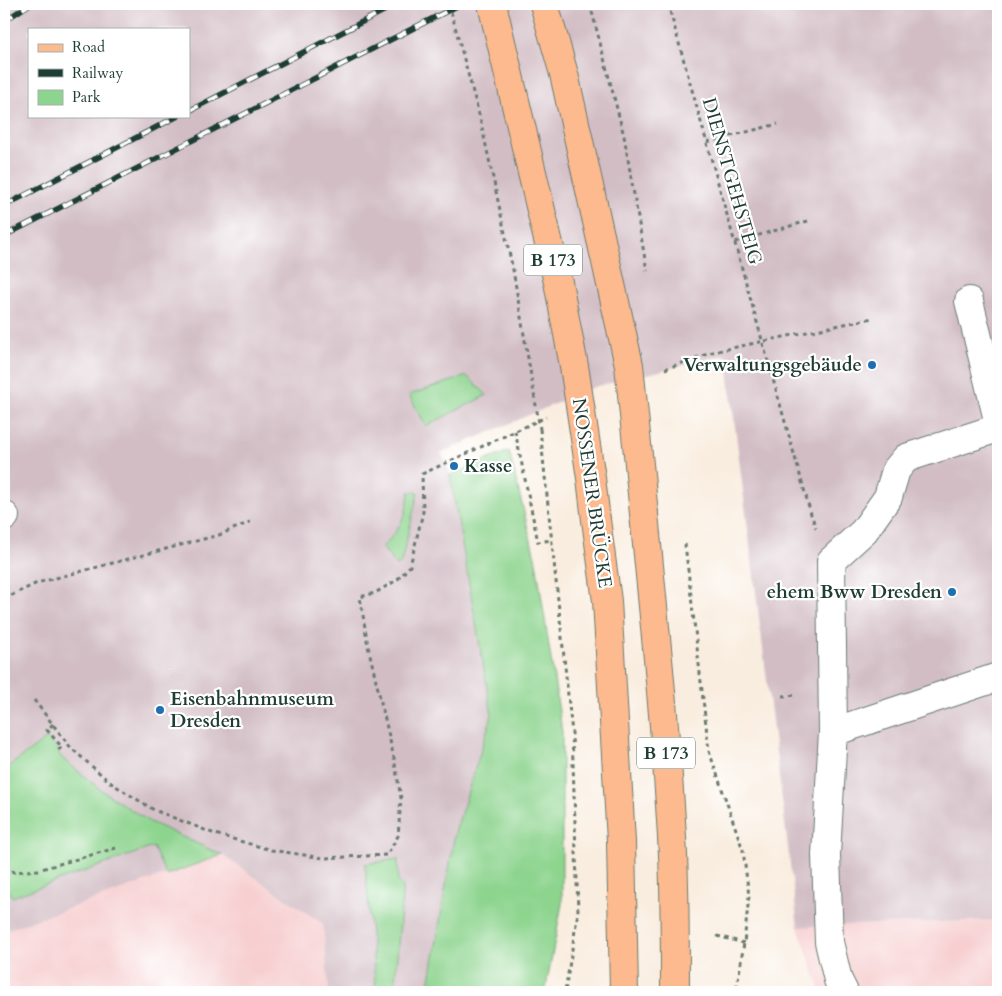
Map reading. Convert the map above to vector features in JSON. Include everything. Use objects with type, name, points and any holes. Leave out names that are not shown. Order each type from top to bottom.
[{"type":"main road","name":"NOSSENER BRÜCKE","points":[[492,4],[558,282],[574,366],[591,478],[607,601],[620,841],[624,992]]},
{"type":"main road","name":"B 173","points":[[544,4],[564,74],[629,365],[664,724],[673,854],[675,992]]},
{"type":"lane","points":[[969,301],[998,420]]},
{"type":"lane","points":[[844,992],[838,980],[829,942],[826,855],[834,732],[831,561],[864,531],[888,497],[896,470],[906,458],[998,428]]},
{"type":"lane","points":[[834,732],[998,677]]},
{"type":"path","points":[[449,4],[480,118],[513,270],[540,419],[572,733],[578,912],[565,992]]},
{"type":"path","points":[[590,4],[624,136],[648,280]]},
{"type":"path","name":"DIENSTGEHSTEIG","points":[[668,4],[811,514],[831,561]]},
{"type":"path","points":[[707,142],[778,124]]},
{"type":"path","points":[[735,242],[808,222]]},
{"type":"path","points":[[657,372],[713,352],[873,318]]},
{"type":"path","points":[[663,366],[665,376]]},
{"type":"path","points":[[34,700],[70,748],[112,783],[154,810],[215,834],[271,850],[324,858],[387,854],[398,836],[401,798],[394,758],[368,646],[360,598],[376,593],[397,580],[410,566],[422,512],[422,474],[550,415]]},
{"type":"path","points":[[515,431],[538,542],[552,540]]},
{"type":"path","points":[[4,599],[37,583],[219,535],[250,522]]},
{"type":"path","points":[[685,539],[709,751],[744,850],[748,896],[744,943],[736,992]]},
{"type":"path","points":[[782,696],[795,695]]},
{"type":"path","points":[[53,724],[47,730],[62,747],[58,750]]},
{"type":"path","points":[[4,868],[14,872],[38,870],[116,848]]},
{"type":"path","points":[[717,936],[744,943]]},
{"type":"shaded area","points":[[4,4],[998,4],[998,920],[798,927],[726,355],[594,387],[441,453],[450,475],[492,715],[455,833],[428,992],[329,992],[323,924],[222,855],[4,931]]},
{"type":"shaded area","points":[[222,855],[323,924],[329,992],[4,992],[4,931]]},
{"type":"shaded area","points":[[998,920],[998,992],[821,992],[798,927]]},
{"type":"green space","points":[[467,376],[487,395],[426,426],[409,395]]},
{"type":"green space","points":[[509,451],[536,561],[562,731],[562,904],[545,992],[428,992],[455,833],[492,715],[450,475]]},
{"type":"green space","points":[[409,492],[418,492],[401,563],[397,566],[382,547],[393,535],[404,516]]},
{"type":"green space","points":[[47,738],[58,750],[61,757],[101,790],[150,822],[222,855],[166,875],[153,847],[12,897],[4,882],[4,770]]},
{"type":"green space","points":[[398,859],[398,881],[403,886],[394,992],[376,992],[365,864]]},
{"type":"railway","points":[[4,21],[30,4]]},
{"type":"railway","points":[[190,110],[397,4]]},
{"type":"railway","points":[[4,236],[461,4]]},
{"type":"railway","points":[[4,206],[174,118]]},
{"type":"place","name":"Verwaltungsgebäude","points":[[872,365]]},
{"type":"place","name":"Kasse","points":[[454,466]]},
{"type":"place","name":"ehem Bww Dresden","points":[[952,592]]},
{"type":"place","name":"Eisenbahnmuseum Dresden","points":[[160,710]]}]
